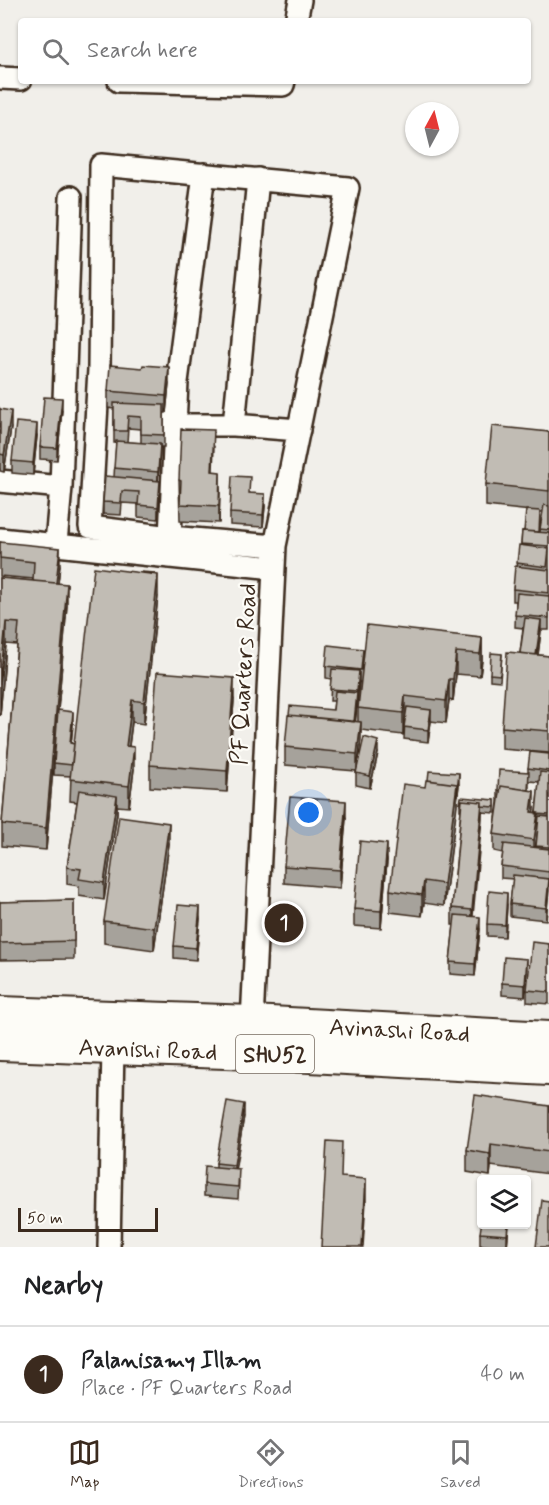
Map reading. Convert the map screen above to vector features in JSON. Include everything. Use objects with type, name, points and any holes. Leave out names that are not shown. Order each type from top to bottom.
[{"type":"main road","name":"Avinashi Road","points":[[0,1013],[252,1022],[549,1038]]},
{"type":"main road","name":"Avanishi Road","points":[[0,1044],[113,1047],[549,1069]]},
{"type":"street","points":[[297,18],[300,0]]},
{"type":"street","points":[[0,78],[18,79]]},
{"type":"street","points":[[274,568],[275,546],[348,188],[101,165],[99,369],[90,527],[275,546]]},
{"type":"street","points":[[170,537],[177,382],[204,174]]},
{"type":"street","points":[[234,425],[258,179]]},
{"type":"street","points":[[56,543],[61,487],[71,197]]},
{"type":"street","points":[[99,369],[122,372]]},
{"type":"street","points":[[155,378],[177,382]]},
{"type":"street","points":[[176,425],[234,425],[299,430]]},
{"type":"street","points":[[0,481],[61,487]]},
{"type":"street","name":"PF Quarters Road","points":[[0,538],[274,568],[252,1022]]},
{"type":"street","points":[[109,1247],[113,1047]]},
{"type":"building","points":[[110,365],[142,368],[143,365],[169,367],[166,396],[108,391]]},
{"type":"building","points":[[44,397],[62,398],[57,448],[40,447]]},
{"type":"building","points":[[114,403],[164,405],[164,435],[141,434],[141,417],[128,416],[127,431],[114,431]]},
{"type":"building","points":[[0,409],[11,411],[4,455],[0,454]]},
{"type":"building","points":[[16,422],[37,424],[33,463],[12,461]]},
{"type":"building","points":[[492,426],[549,432],[549,491],[486,484]]},
{"type":"building","points":[[181,429],[214,430],[212,471],[220,472],[219,506],[180,504]]},
{"type":"building","points":[[116,441],[160,444],[158,472],[114,468]]},
{"type":"building","points":[[105,476],[160,481],[158,507],[138,505],[139,492],[122,491],[121,503],[103,502]]},
{"type":"building","points":[[232,476],[250,477],[249,493],[265,494],[263,515],[230,513]]},
{"type":"building","points":[[544,505],[549,506],[549,530],[540,529]]},
{"type":"building","points":[[526,510],[540,511],[539,532],[524,531]]},
{"type":"building","points":[[522,531],[549,533],[549,546],[521,544]]},
{"type":"building","points":[[0,542],[60,548],[56,583],[33,581],[34,562],[0,558]]},
{"type":"building","points":[[519,545],[549,549],[547,567],[517,563]]},
{"type":"building","points":[[515,566],[549,570],[549,593],[513,589]]},
{"type":"building","points":[[94,567],[158,575],[144,702],[132,700],[126,746],[134,747],[129,786],[70,779]]},
{"type":"building","points":[[0,578],[67,584],[46,828],[2,824],[19,623],[6,622],[0,684]]},
{"type":"building","points":[[517,593],[549,596],[549,618],[515,615]]},
{"type":"building","points":[[525,618],[541,620],[536,655],[520,653]]},
{"type":"building","points":[[367,625],[482,638],[480,654],[456,652],[453,679],[449,679],[446,701],[405,696],[403,713],[358,708]]},
{"type":"building","points":[[328,645],[363,649],[361,670],[326,666]]},
{"type":"building","points":[[507,652],[549,656],[549,731],[502,727]]},
{"type":"building","points":[[491,653],[502,654],[500,675],[490,674]]},
{"type":"building","points":[[332,669],[359,671],[357,691],[330,689]]},
{"type":"building","points":[[157,672],[234,678],[227,771],[150,765]]},
{"type":"building","points":[[335,691],[357,693],[354,722],[289,715],[290,706],[333,710]]},
{"type":"building","points":[[407,707],[431,710],[428,730],[404,727]]},
{"type":"building","points":[[58,710],[73,712],[70,743],[74,744],[72,765],[54,763]]},
{"type":"building","points":[[288,715],[361,722],[357,754],[285,747]]},
{"type":"building","points":[[364,737],[378,741],[370,776],[356,773]]},
{"type":"building","points":[[530,752],[549,754],[549,771],[528,768]]},
{"type":"building","points":[[499,770],[529,772],[528,790],[501,786],[500,791],[498,790]]},
{"type":"building","points":[[429,771],[459,773],[457,791],[457,784],[428,780]]},
{"type":"building","points":[[540,772],[549,773],[549,815],[536,813]]},
{"type":"building","points":[[426,780],[457,784],[444,884],[424,881],[422,895],[390,890],[403,784],[425,787]]},
{"type":"building","points":[[501,786],[534,791],[531,812],[538,813],[534,840],[494,834]]},
{"type":"building","points":[[79,790],[117,796],[104,883],[79,879],[81,869],[67,867]]},
{"type":"building","points":[[290,797],[346,801],[340,870],[284,866]]},
{"type":"building","points":[[461,797],[495,800],[495,807],[482,806],[482,802],[462,800],[460,804]]},
{"type":"building","points":[[462,800],[482,802],[472,910],[452,908]]},
{"type":"building","points":[[119,816],[169,823],[154,928],[104,921]]},
{"type":"building","points":[[539,816],[549,817],[549,847],[536,846]]},
{"type":"building","points":[[360,841],[387,844],[381,911],[354,909]]},
{"type":"building","points":[[504,844],[549,849],[549,872],[501,866]]},
{"type":"building","points":[[513,875],[549,879],[546,908],[510,904]]},
{"type":"building","points":[[489,891],[507,893],[505,925],[487,924]]},
{"type":"building","points":[[74,900],[74,941],[0,943],[0,902]]},
{"type":"building","points":[[178,905],[200,907],[196,948],[174,946]]},
{"type":"building","points":[[271,907],[298,910],[297,927],[269,924]]},
{"type":"building","points":[[455,915],[480,917],[475,964],[450,962]]},
{"type":"building","points":[[532,942],[549,944],[549,992],[527,990]]},
{"type":"building","points":[[504,957],[527,959],[525,985],[502,983]]},
{"type":"building","points":[[475,1095],[549,1106],[549,1152],[491,1144],[490,1154],[467,1150]]},
{"type":"building","points":[[227,1101],[244,1104],[234,1165],[216,1163]]},
{"type":"building","points":[[327,1141],[342,1142],[341,1177],[366,1179],[362,1247],[321,1247]]},
{"type":"building","points":[[205,1166],[239,1169],[238,1187],[204,1184]]},
{"type":"building","points":[[542,1200],[549,1201],[549,1247],[536,1247]]},
{"type":"building","points":[[481,1229],[508,1229],[507,1235],[480,1233]]},
{"type":"place","name":"Palanisamy Illam","points":[[284,923]]}]
